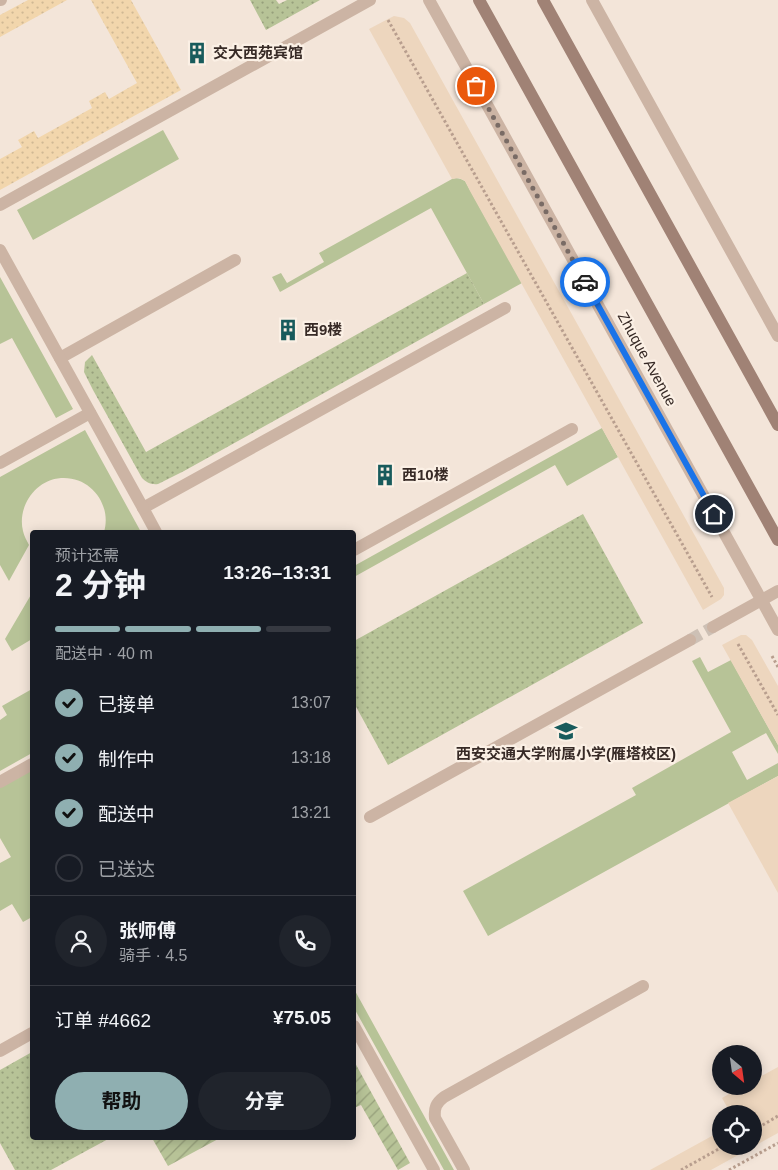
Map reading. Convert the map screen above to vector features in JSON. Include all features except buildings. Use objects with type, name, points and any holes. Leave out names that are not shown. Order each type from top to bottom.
[{"type":"main road","name":"Zhuque Avenue","points":[[479,0],[778,540]]},
{"type":"main road","points":[[543,0],[778,425]]},
{"type":"street","points":[[0,205],[370,0]]},
{"type":"street","name":"Zhuque Avenue","points":[[429,0],[778,630]]},
{"type":"street","points":[[592,0],[778,336]]},
{"type":"street","points":[[0,250],[155,530]]},
{"type":"street","points":[[60,358],[235,260]]},
{"type":"street","points":[[143,508],[506,308]]},
{"type":"street","points":[[0,463],[90,413]]},
{"type":"street","points":[[356,549],[572,429]]},
{"type":"street","points":[[713,628],[778,591]]},
{"type":"street","points":[[370,817],[690,640]]},
{"type":"street","points":[[0,782],[30,765]]},
{"type":"street","points":[[464,1170],[435,1118],[435,1107],[438,1101],[643,986]]},
{"type":"street","points":[[356,1030],[434,1170]]},
{"type":"street","points":[[0,1051],[30,1034]]},
{"type":"path","points":[[388,18],[778,715]]},
{"type":"path","points":[[762,1125],[778,1116]]},
{"type":"path","points":[[729,1170],[778,1143]]},
{"type":"path","points":[[682,1170],[712,1153]]},
{"type":"green space","points":[[250,0],[276,0],[279,4],[287,0],[320,0],[266,30]]},
{"type":"green space","points":[[163,130],[179,159],[33,240],[17,210]]},
{"type":"green space","points":[[456,178],[465,181],[522,283],[484,304],[431,208],[280,292],[272,277],[281,273],[287,283],[324,262],[319,253]]},
{"type":"green space","points":[[467,273],[484,304],[158,484],[149,483],[142,478],[84,372],[85,362],[92,355],[146,452]]},
{"type":"green space","points":[[0,277],[73,409],[56,418],[12,338],[0,344]]},
{"type":"green space","points":[[602,428],[618,457],[567,486],[555,465],[356,576],[356,565]]},
{"type":"green space","points":[[85,430],[140,530],[104,530],[106,522],[102,503],[90,487],[72,479],[61,478],[52,480],[36,489],[26,504],[22,522],[23,533],[29,545],[9,581],[0,565],[0,477]]},
{"type":"green space","points":[[583,514],[643,623],[388,765],[356,707],[356,640]]},
{"type":"green space","points":[[30,596],[30,640],[12,651],[5,639]]},
{"type":"green space","points":[[700,657],[708,672],[731,660],[778,745],[778,754],[766,733],[732,752],[747,780],[778,763],[778,776],[488,936],[463,891],[636,795],[632,788],[731,732],[692,661]]},
{"type":"green space","points":[[30,690],[30,754],[0,771],[0,720],[7,715],[2,706]]},
{"type":"green space","points":[[30,770],[30,918],[23,922],[12,904],[0,911],[0,863],[11,857],[0,838],[0,787]]},
{"type":"green space","points":[[356,993],[454,1170],[444,1170],[356,1012]]},
{"type":"green space","points":[[30,1053],[30,1140],[106,1140],[51,1170],[15,1170],[0,1143],[0,1070]]},
{"type":"green space","points":[[356,1065],[410,1163],[398,1170],[361,1105],[356,1107]]},
{"type":"green space","points":[[153,1140],[216,1140],[168,1166]]},
{"type":"sand","points":[[28,0],[67,0],[0,37],[0,15]]},
{"type":"sand","points":[[91,0],[131,0],[181,90],[0,190],[0,159],[22,147],[18,140],[34,131],[38,138],[92,108],[89,101],[105,92],[109,99],[137,83]]},
{"type":"shaded area","points":[[394,16],[404,18],[410,23],[724,588],[724,595],[721,599],[703,610],[465,181],[459,178],[452,179],[369,29]]},
{"type":"shaded area","points":[[741,635],[746,635],[752,640],[778,686],[778,745],[722,645]]},
{"type":"shaded area","points":[[778,776],[778,893],[728,803]]},
{"type":"shaded area","points":[[778,1067],[778,1133],[762,1142],[762,1105],[726,1105],[722,1098],[727,1095],[762,1095],[762,1076]]},
{"type":"shaded area","points":[[712,1136],[712,1155],[738,1155],[711,1170],[650,1170]]},
{"type":"tunnel","points":[[690,640],[713,627]]},
{"type":"way so far","points":[[476,86],[585,282]]},
{"type":"place","name":"交大西苑宾馆","points":[[197,53]]},
{"type":"place","name":"西9楼","points":[[288,330]]},
{"type":"place","name":"西10楼","points":[[385,475]]},
{"type":"place","name":"西安交通大学附属小学(雁塔校区)","points":[[566,731]]},
{"type":"route","points":[[585,282],[714,514]]}]
